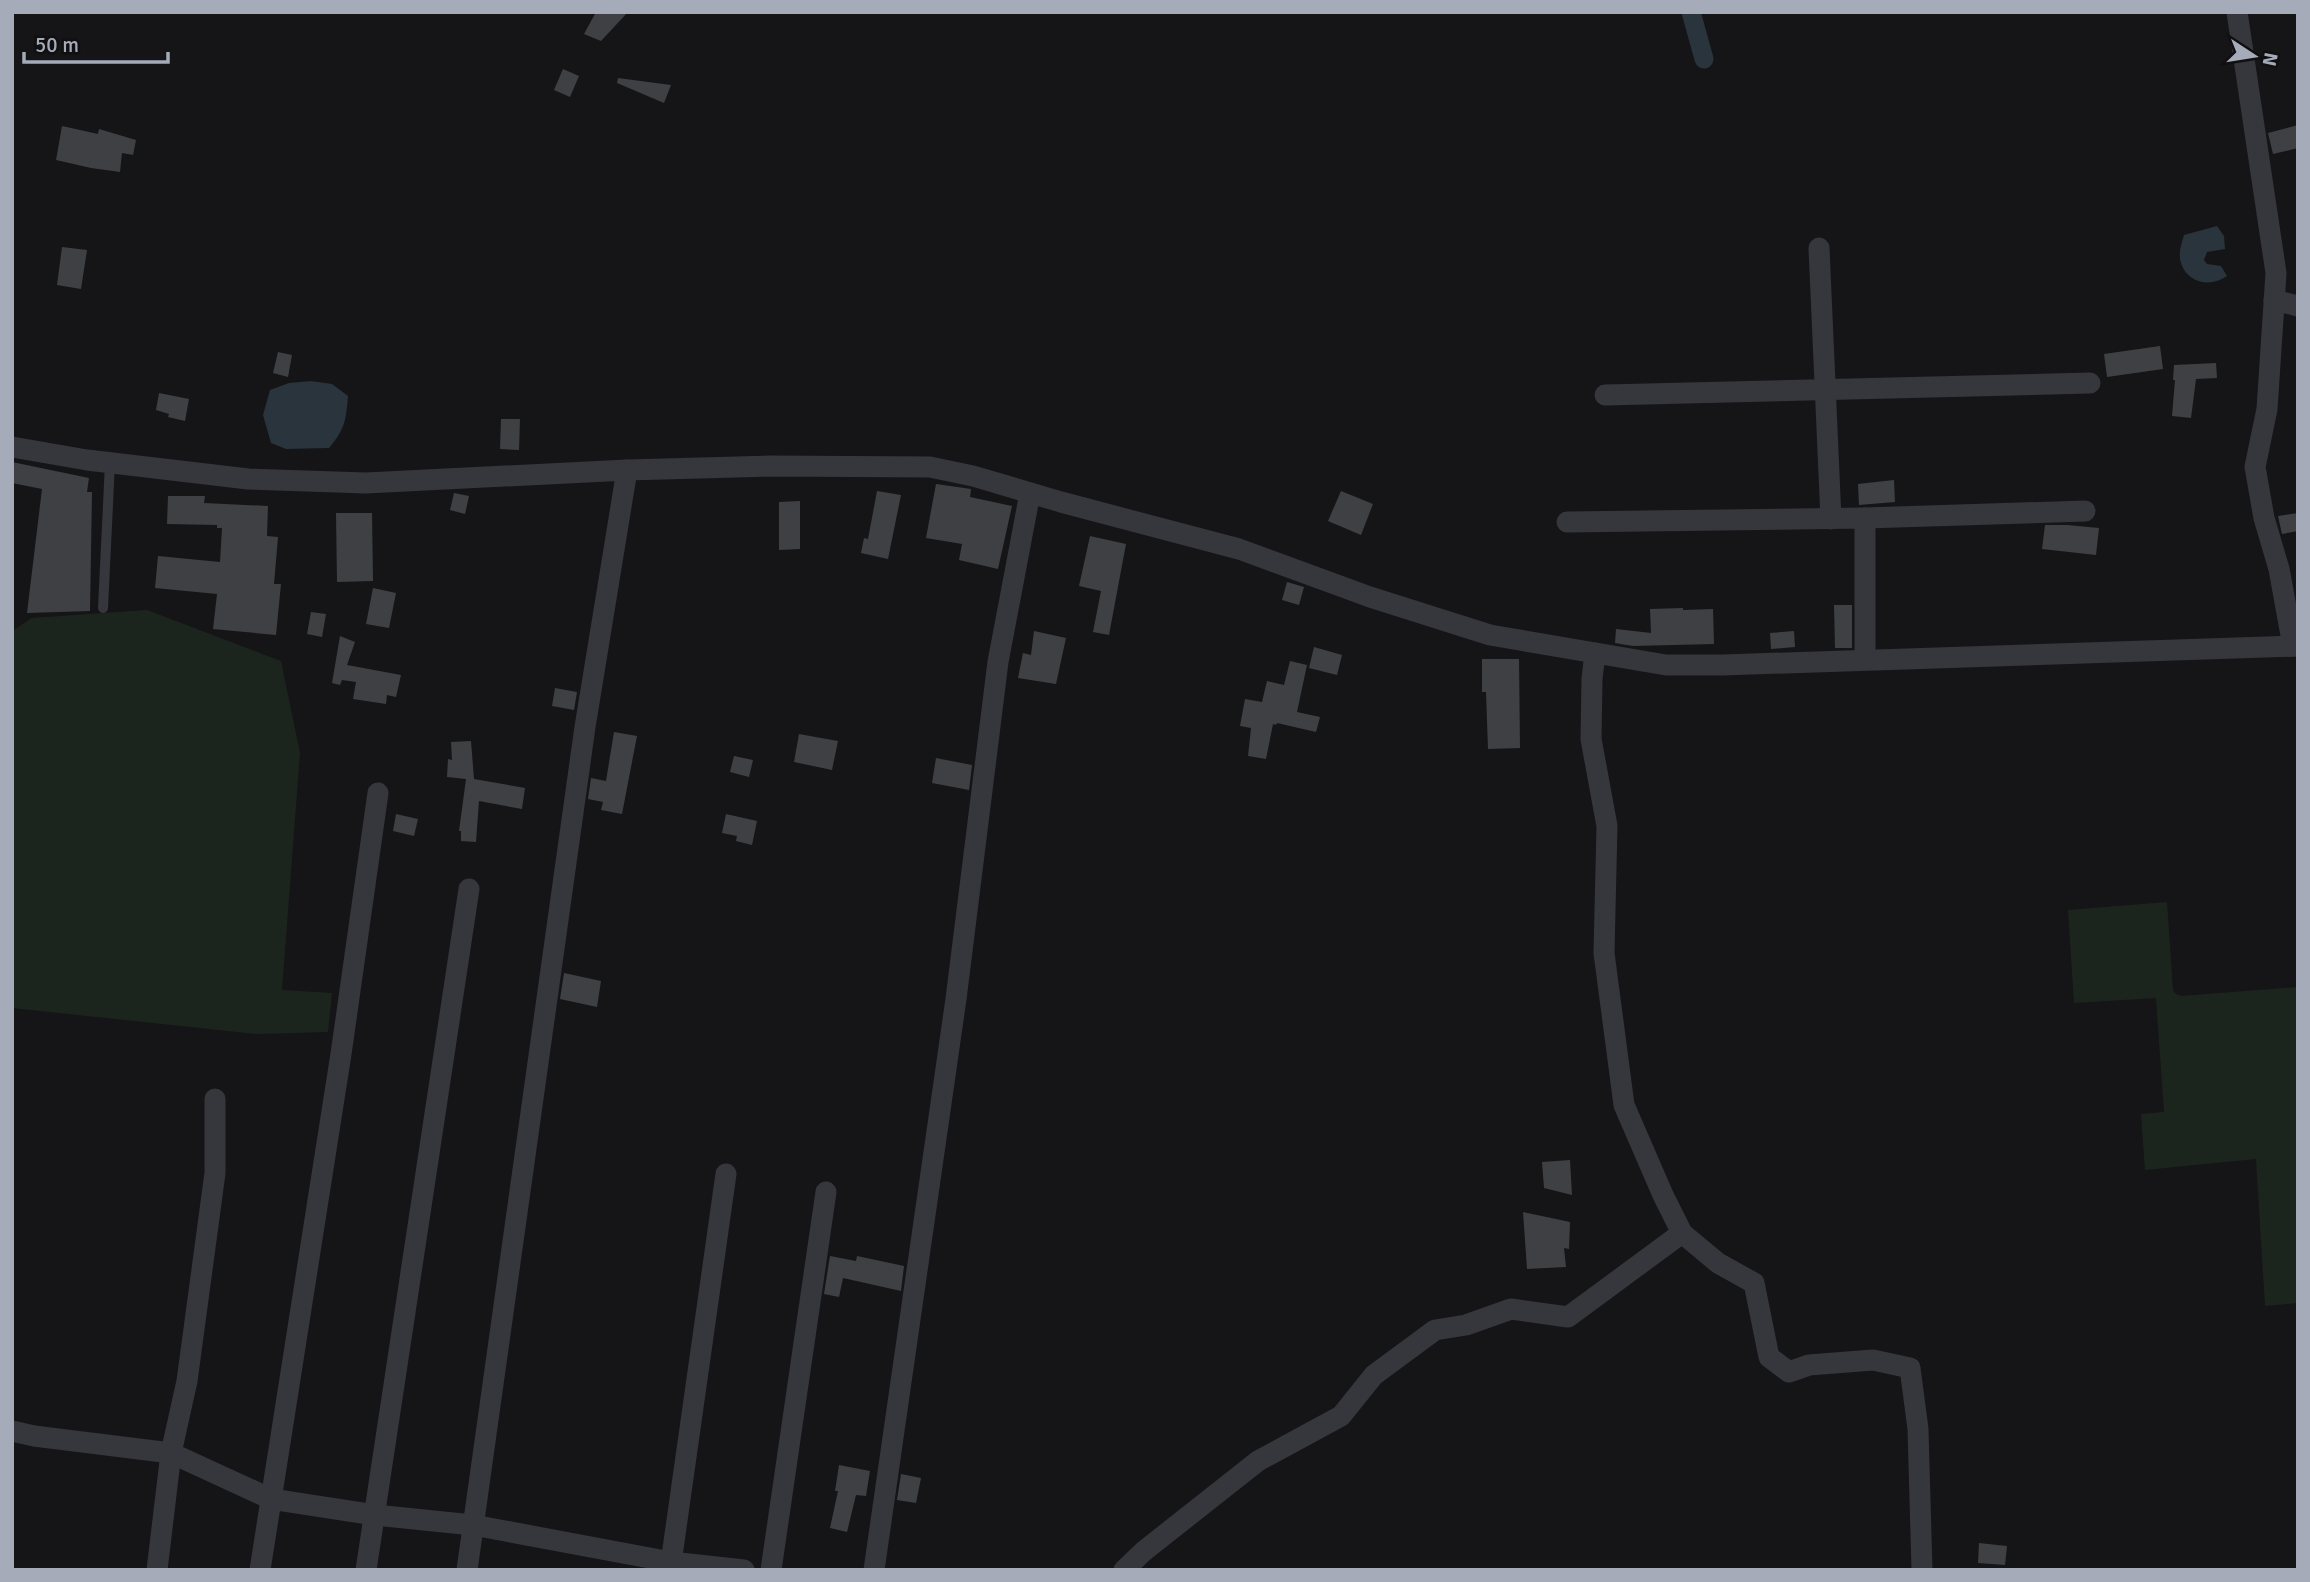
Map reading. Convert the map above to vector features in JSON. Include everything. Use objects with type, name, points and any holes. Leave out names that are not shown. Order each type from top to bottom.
[{"type":"street","points":[[12,447],[110,463],[248,479],[366,482],[772,466],[930,467],[1239,549],[1370,597],[1490,635],[1666,664],[1723,665],[2296,646],[2279,569],[2264,518],[2255,467],[2267,409],[2276,273],[2236,12]]},
{"type":"street","points":[[1819,248],[1831,519]]},
{"type":"street","points":[[2274,300],[2298,306]]},
{"type":"street","points":[[1605,395],[2090,383]]},
{"type":"street","points":[[467,1570],[585,727],[627,470]]},
{"type":"street","points":[[874,1570],[956,999],[998,662],[1030,493]]},
{"type":"street","points":[[1567,522],[1831,519],[2085,511]]},
{"type":"street","points":[[1865,518],[1865,659]]},
{"type":"street","points":[[1595,653],[1591,739],[1607,826],[1604,953],[1624,1105],[1682,1233],[1718,1263],[1754,1283],[1769,1357],[1789,1372],[1809,1365],[1873,1360],[1910,1368],[1918,1429],[1922,1570]]},
{"type":"street","points":[[261,1570],[341,1054],[378,793]]},
{"type":"street","points":[[366,1570],[469,889]]},
{"type":"street","points":[[157,1570],[171,1453],[187,1381],[215,1173],[215,1099]]},
{"type":"street","points":[[670,1566],[726,1174]]},
{"type":"street","points":[[771,1570],[825,1192]]},
{"type":"street","points":[[1124,1570],[1144,1551],[1258,1461],[1341,1416],[1374,1375],[1435,1330],[1466,1325],[1511,1310],[1568,1317],[1682,1233]]},
{"type":"street","points":[[12,1431],[171,1453],[271,1499],[473,1525],[670,1566],[744,1570]]},
{"type":"lane","points":[[103,608],[110,463]]},
{"type":"shaded area","points":[[2217,226],[2224,236],[2225,249],[2207,252],[2204,260],[2207,264],[2221,266],[2227,276],[2214,282],[2200,282],[2188,275],[2181,263],[2180,252],[2184,235]]},
{"type":"shaded area","points":[[311,381],[332,384],[348,396],[342,430],[329,448],[286,449],[271,443],[263,415],[270,390],[289,383]]},
{"type":"shaded area","points":[[147,610],[281,661],[300,753],[282,990],[332,993],[328,1032],[256,1034],[12,1008],[12,631],[32,618]]},
{"type":"shaded area","points":[[2167,902],[2173,990],[2176,994],[2181,996],[2298,987],[2298,1303],[2265,1306],[2256,1159],[2145,1170],[2141,1114],[2164,1112],[2156,998],[2074,1003],[2068,910]]},
{"type":"building","points":[[596,12],[628,12],[601,41],[584,34]]},
{"type":"building","points":[[563,69],[579,76],[570,97],[554,90]]},
{"type":"building","points":[[618,78],[671,85],[664,103],[617,83]]},
{"type":"building","points":[[2298,125],[2298,148],[2273,154],[2268,133]]},
{"type":"building","points":[[62,126],[98,134],[99,129],[136,140],[133,155],[122,153],[120,172],[56,160]]},
{"type":"building","points":[[62,247],[87,250],[81,289],[57,285]]},
{"type":"building","points":[[2160,346],[2163,369],[2107,377],[2104,354]]},
{"type":"building","points":[[278,352],[292,355],[288,377],[273,373]]},
{"type":"building","points":[[2216,363],[2217,378],[2196,379],[2191,418],[2172,416],[2174,365]]},
{"type":"building","points":[[159,393],[189,399],[185,421],[168,417],[169,414],[156,410]]},
{"type":"building","points":[[501,419],[520,419],[519,450],[500,449]]},
{"type":"building","points":[[12,462],[89,478],[87,492],[92,492],[90,611],[27,613],[42,489],[12,483]]},
{"type":"building","points":[[1894,480],[1895,502],[1859,505],[1858,484]]},
{"type":"building","points":[[936,484],[971,489],[970,497],[1012,506],[998,569],[959,560],[962,544],[926,538]]},
{"type":"building","points":[[877,491],[901,495],[888,559],[861,553],[864,538],[868,539]]},
{"type":"building","points":[[1341,491],[1373,504],[1361,535],[1328,521]]},
{"type":"building","points":[[454,493],[469,496],[465,514],[450,510]]},
{"type":"building","points":[[168,496],[205,496],[204,503],[268,506],[267,536],[278,537],[274,584],[281,584],[276,635],[213,629],[217,594],[155,588],[158,556],[220,562],[222,528],[217,528],[217,525],[167,524]]},
{"type":"building","points":[[800,501],[800,549],[779,550],[779,502]]},
{"type":"building","points":[[336,513],[372,513],[373,581],[337,582]]},
{"type":"building","points":[[2298,513],[2298,531],[2282,534],[2278,516]]},
{"type":"building","points":[[2045,525],[2099,528],[2096,555],[2042,549]]},
{"type":"building","points":[[1090,536],[1126,544],[1109,635],[1093,632],[1101,591],[1079,586]]},
{"type":"building","points":[[1287,582],[1304,587],[1299,605],[1282,600]]},
{"type":"building","points":[[373,588],[396,593],[389,628],[366,624]]},
{"type":"building","points":[[1834,605],[1852,605],[1852,648],[1835,648]]},
{"type":"building","points":[[1650,609],[1713,609],[1714,644],[1633,646],[1615,643],[1616,629],[1651,633]]},
{"type":"building","points":[[311,612],[326,614],[322,637],[307,634]]},
{"type":"building","points":[[1034,631],[1066,638],[1056,684],[1018,678],[1023,653],[1031,655]]},
{"type":"building","points":[[1794,631],[1795,647],[1771,649],[1770,633]]},
{"type":"building","points":[[340,636],[355,642],[347,665],[401,675],[396,697],[387,695],[386,704],[353,699],[356,682],[342,680],[340,685],[332,683]]},
{"type":"building","points":[[1314,647],[1342,655],[1337,675],[1309,668]]},
{"type":"building","points":[[1482,659],[1519,659],[1520,748],[1488,749],[1486,692],[1482,692]]},
{"type":"building","points":[[1290,661],[1307,665],[1297,712],[1320,717],[1316,732],[1273,724],[1266,759],[1248,756],[1251,728],[1240,726],[1245,699],[1262,702],[1267,681],[1284,685]]},
{"type":"building","points":[[555,688],[577,692],[574,710],[552,706]]},
{"type":"building","points":[[614,732],[637,736],[622,814],[601,810],[603,802],[588,799],[591,778],[606,781]]},
{"type":"building","points":[[799,734],[838,741],[832,770],[794,762]]},
{"type":"building","points":[[471,741],[474,779],[525,788],[522,809],[479,801],[476,842],[461,841],[459,831],[466,779],[447,777],[448,759],[452,760],[451,742]]},
{"type":"building","points":[[734,756],[753,760],[749,777],[730,772]]},
{"type":"building","points":[[936,758],[972,765],[969,790],[932,783]]},
{"type":"building","points":[[396,814],[418,819],[414,836],[393,831]]},
{"type":"building","points":[[726,814],[757,821],[752,845],[736,841],[737,836],[722,833]]},
{"type":"building","points":[[564,973],[601,981],[597,1007],[560,999]]},
{"type":"building","points":[[1570,1160],[1572,1195],[1544,1188],[1542,1162]]},
{"type":"building","points":[[1523,1212],[1570,1222],[1569,1249],[1564,1248],[1566,1267],[1527,1269]]},
{"type":"building","points":[[830,1256],[856,1261],[857,1256],[904,1266],[901,1291],[843,1278],[839,1297],[824,1294]]},
{"type":"building","points":[[839,1465],[870,1471],[866,1496],[856,1495],[847,1532],[830,1528],[838,1491],[835,1491]]},
{"type":"building","points":[[901,1474],[921,1478],[916,1503],[897,1500]]},
{"type":"building","points":[[1979,1543],[2007,1546],[2005,1565],[1978,1563]]},
{"type":"waterway","points":[[1691,12],[1704,59]]}]
